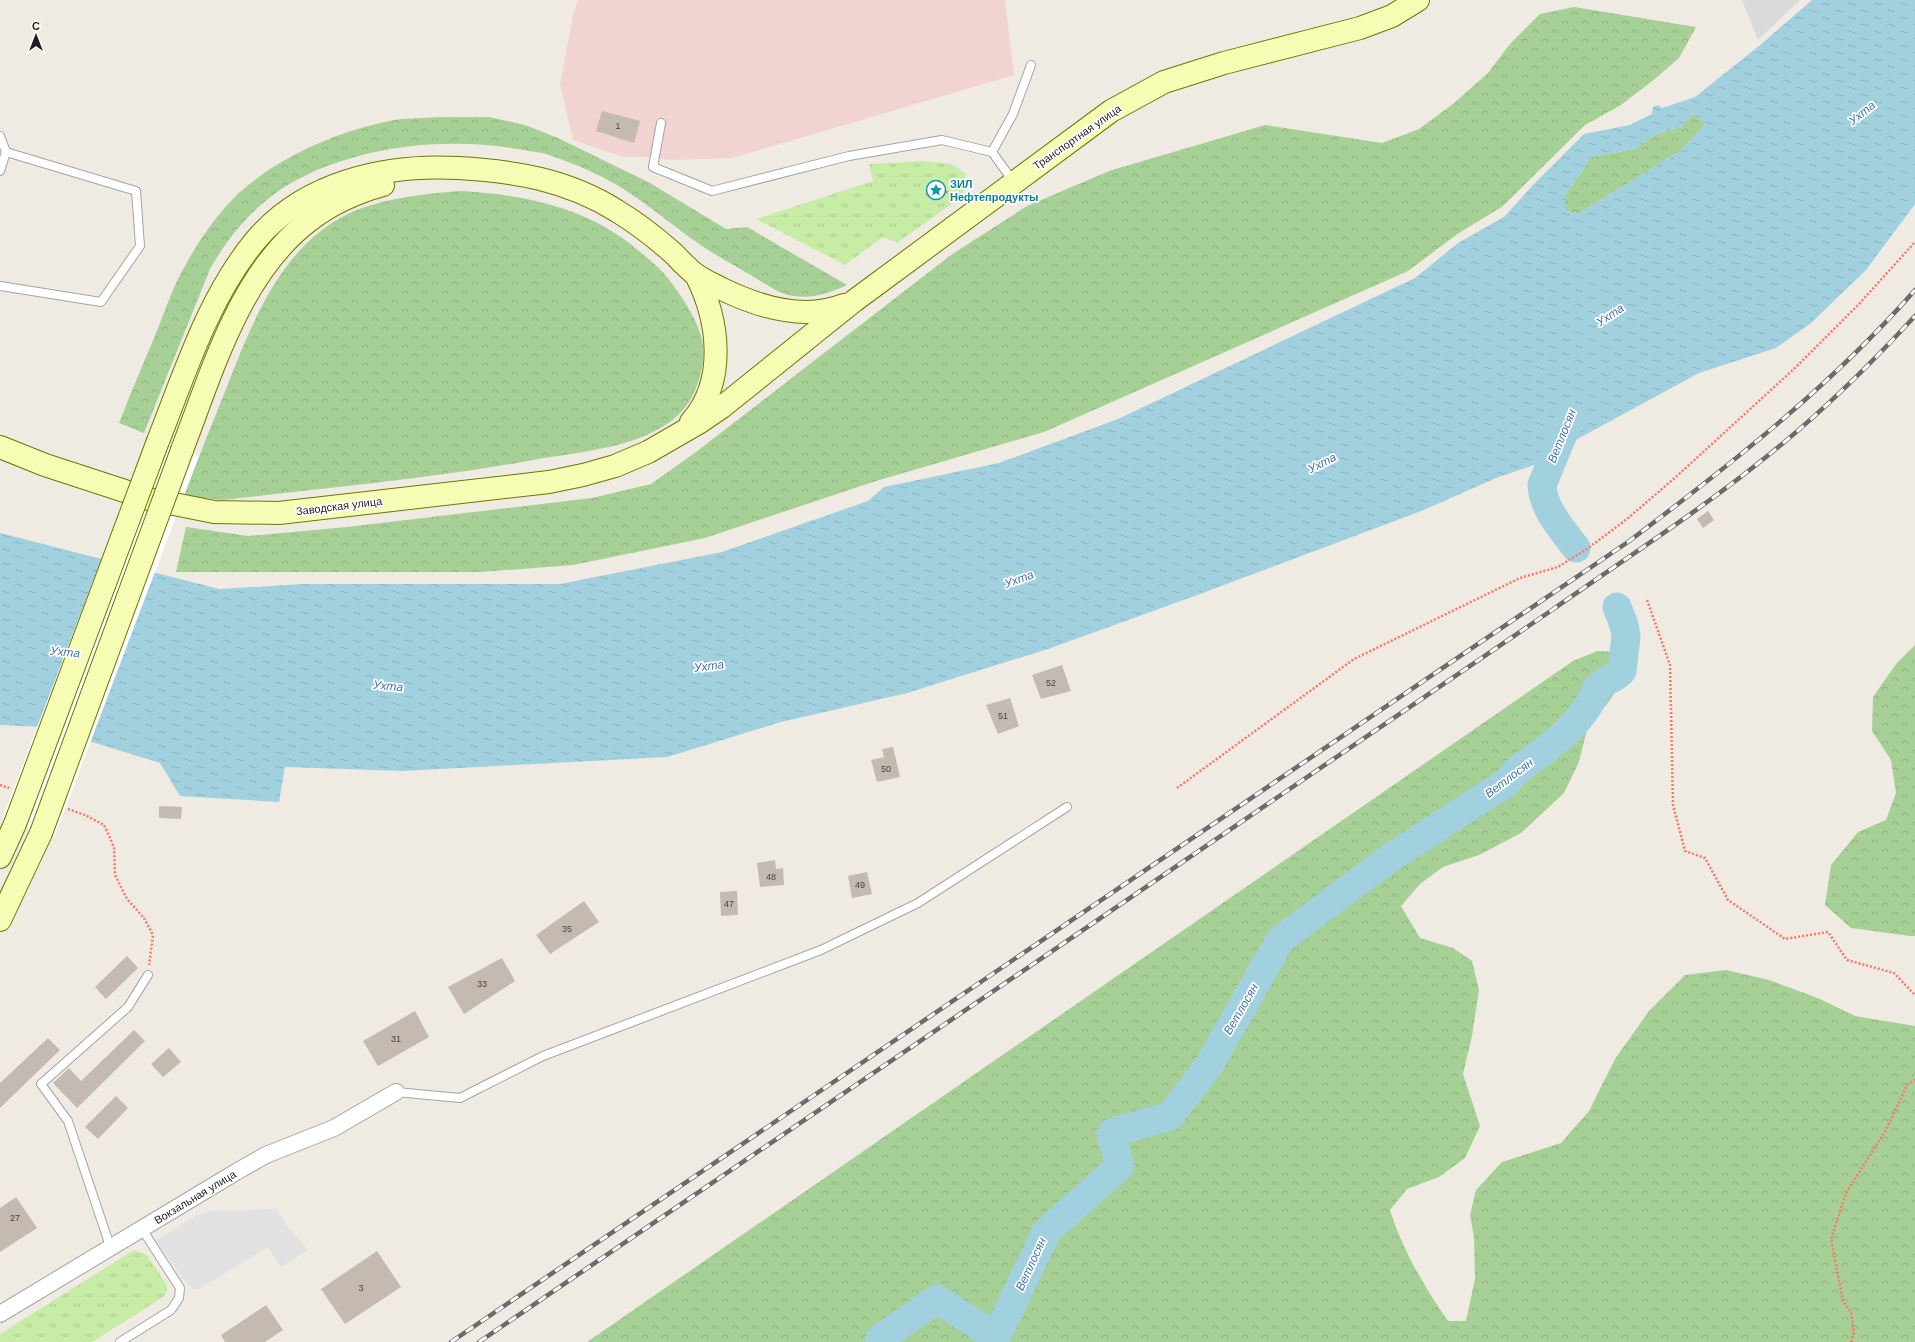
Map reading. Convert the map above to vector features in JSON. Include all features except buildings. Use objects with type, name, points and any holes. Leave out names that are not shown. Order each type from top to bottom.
[{"type":"street","name":"Транспортная улица","points":[[854,301],[1111,111],[1164,82],[1224,63],[1360,28],[1392,16],[1418,0]]},
{"type":"street","points":[[0,857],[15,824],[158,441],[196,345],[218,298],[247,251],[257,239],[289,209],[324,189],[376,173],[431,167],[479,169],[534,177],[569,186],[616,210],[645,230],[696,275],[742,298],[782,309],[802,312],[823,312],[854,301]]},
{"type":"street","points":[[0,920],[41,833],[218,356],[239,310],[264,268],[300,228],[321,212],[344,200],[380,186],[441,171],[479,169]]},
{"type":"street","points":[[678,435],[692,421],[706,402],[713,381],[715,369],[716,346],[710,312],[696,275]]},
{"type":"street","points":[[678,435],[722,407],[854,301]]},
{"type":"street","name":"Заводская улица","points":[[0,447],[46,465],[150,500],[214,512],[279,513],[549,482],[583,475],[615,466],[648,452],[678,435]]},
{"type":"street","name":"Вокзальная улица","points":[[0,1314],[110,1246],[142,1229],[266,1155],[334,1128],[396,1092]]},
{"type":"lane","points":[[992,152],[1013,114],[1031,65]]},
{"type":"lane","points":[[661,123],[653,167],[712,191],[849,156],[942,140],[992,152],[1014,182]]},
{"type":"lane","points":[[0,136],[6,152],[0,171]]},
{"type":"lane","points":[[0,286],[101,302],[140,246],[136,191],[6,152]]},
{"type":"lane","points":[[396,1092],[460,1098],[543,1056],[821,950],[918,903],[1067,807]]},
{"type":"lane","points":[[110,1246],[68,1121],[41,1084],[128,1007],[148,975]]},
{"type":"lane","points":[[120,1342],[171,1310],[179,1298],[180,1288],[142,1229]]},
{"type":"path","points":[[942,192],[962,195]]},
{"type":"path","points":[[1177,788],[1354,658],[1520,578],[1558,566],[1586,549],[1627,519],[1677,476],[1796,367],[1859,304],[1915,242]]},
{"type":"path","points":[[1647,600],[1670,665],[1672,805],[1685,851],[1705,858],[1728,900],[1785,939],[1828,932],[1847,960],[1894,973],[1915,995]]},
{"type":"path","points":[[0,785],[14,790]]},
{"type":"path","points":[[64,807],[85,815],[104,825],[114,847],[115,874],[127,899],[144,918],[153,935],[148,975]]},
{"type":"path","points":[[1851,1342],[1854,1332],[1851,1312],[1843,1301],[1831,1240],[1846,1193],[1886,1130],[1908,1085],[1915,1080]]},
{"type":"shaded area","points":[[578,0],[1005,0],[1014,75],[732,158],[671,160],[644,157],[623,157],[573,140],[560,84],[573,15]]},
{"type":"shaded area","points":[[1742,0],[1800,0],[1758,40]]},
{"type":"shaded area","points":[[277,1209],[286,1225],[308,1250],[281,1267],[268,1247],[197,1290],[188,1285],[156,1241],[194,1217],[210,1211]]},
{"type":"green space","points":[[1574,7],[1696,27],[1679,58],[1656,78],[1621,105],[1585,125],[1503,206],[1456,235],[1408,271],[1044,432],[876,481],[705,538],[573,565],[480,572],[176,572],[186,527],[248,536],[347,527],[592,498],[651,484],[696,452],[951,255],[1027,206],[1109,171],[1265,125],[1382,143],[1419,129],[1453,104],[1488,73],[1510,44],[1540,14]]},
{"type":"green space","points":[[1693,114],[1706,124],[1680,151],[1578,214],[1565,211],[1565,196],[1591,157],[1634,149],[1657,134],[1680,127]]},
{"type":"green space","points":[[489,117],[525,125],[558,138],[650,183],[726,229],[747,227],[847,285],[828,293],[808,297],[782,293],[705,248],[646,204],[607,179],[569,162],[546,154],[503,147],[461,144],[439,144],[396,148],[355,157],[309,174],[270,197],[253,212],[223,247],[210,269],[144,433],[119,423],[182,271],[196,247],[213,223],[240,192],[275,166],[337,136],[380,123],[401,119]]},
{"type":"green space","points":[[924,161],[951,164],[965,173],[966,186],[960,198],[897,243],[883,237],[845,265],[756,219],[873,181],[869,164]]},
{"type":"green space","points":[[460,191],[511,196],[558,207],[581,215],[603,226],[625,240],[662,271],[687,305],[698,328],[703,345],[702,366],[697,387],[687,405],[681,412],[665,425],[640,438],[622,444],[584,452],[456,473],[223,500],[184,496],[236,364],[258,313],[287,265],[305,245],[326,227],[350,213],[363,208],[390,200]]},
{"type":"green space","points":[[1915,645],[1915,936],[1910,936],[1851,928],[1825,905],[1831,865],[1858,832],[1886,820],[1896,793],[1891,760],[1872,731],[1873,697],[1896,664]]},
{"type":"green space","points":[[1597,651],[1616,652],[1628,672],[1610,700],[1587,729],[1579,762],[1564,793],[1521,833],[1479,855],[1443,867],[1420,884],[1401,906],[1420,938],[1453,948],[1472,961],[1479,990],[1472,1036],[1463,1074],[1480,1126],[1465,1158],[1439,1177],[1407,1189],[1390,1210],[1401,1240],[1431,1295],[1448,1321],[1466,1321],[1475,1279],[1474,1237],[1470,1215],[1476,1190],[1502,1162],[1561,1143],[1589,1111],[1615,1059],[1649,1011],[1685,975],[1726,970],[1769,980],[1820,999],[1855,1016],[1915,1026],[1915,1342],[587,1342],[1573,661]]},
{"type":"green space","points":[[134,1250],[146,1254],[167,1285],[167,1292],[163,1297],[92,1342],[0,1342],[0,1334]]},
{"type":"water","name":"Ухта","points":[[1812,0],[1915,0],[1915,204],[1866,270],[1811,323],[1776,348],[1699,373],[1570,443],[1546,461],[1496,478],[1424,510],[1048,649],[907,693],[781,722],[667,757],[403,771],[285,767],[279,802],[180,796],[160,763],[44,727],[0,725],[0,533],[219,589],[304,584],[560,584],[722,552],[868,501],[884,487],[999,463],[1118,419],[1415,278],[1458,243],[1504,217],[1532,186],[1584,134],[1630,125],[1652,114],[1653,107],[1658,105],[1662,108],[1695,97],[1759,46]],"holes":[[[1693,114],[1706,124],[1680,151],[1578,214],[1565,211],[1565,196],[1591,157],[1634,149],[1657,134],[1680,127]]]},
{"type":"pier","points":[[148,437],[199,456],[54,838],[2,819]]},
{"type":"waterway","name":"Ветлосян","points":[[1569,419],[1542,485],[1543,494],[1554,518],[1576,548]]},
{"type":"waterway","name":"Ветлосян","points":[[879,1342],[881,1338],[937,1299],[996,1337],[1047,1231],[1120,1166],[1111,1133],[1170,1116],[1209,1065],[1280,940],[1387,860],[1507,782],[1518,770],[1550,746],[1571,727],[1585,711],[1597,688],[1622,671],[1626,636],[1624,625],[1617,607]]},
{"type":"railway","points":[[451,1342],[1628,542],[1704,484],[1814,392],[1883,325],[1915,290]]},
{"type":"railway","points":[[479,1342],[1552,610],[1687,516],[1786,441],[1862,372],[1915,316]]},
{"type":"place","name":"ЗИЛ Нефтепродукты","points":[[936,190]]}]
